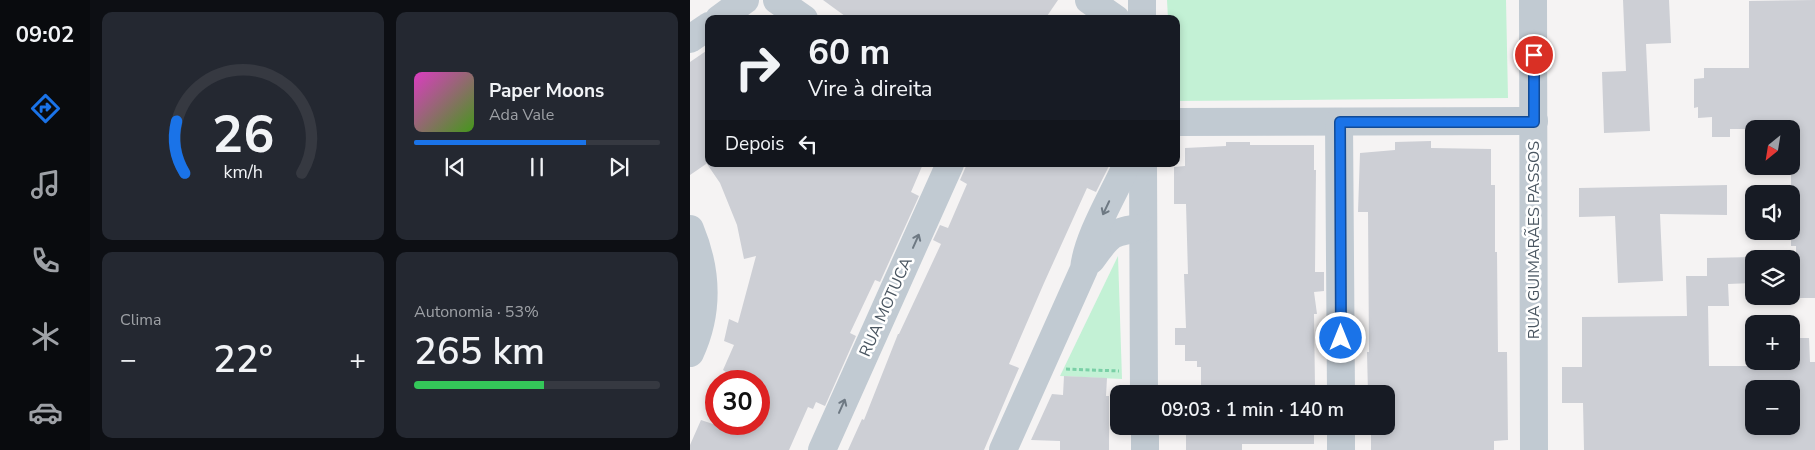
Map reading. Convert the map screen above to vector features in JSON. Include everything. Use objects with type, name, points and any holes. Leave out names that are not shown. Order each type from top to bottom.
[{"type":"street","points":[[724,15],[745,0]]},
{"type":"street","points":[[777,0],[798,15]]},
{"type":"street","points":[[1089,0],[1110,15]]},
{"type":"street","points":[[1142,0],[1142,15]]},
{"type":"street","name":"RUA GUIMARÃES PASSOS","points":[[1533,0],[1534,450]]},
{"type":"street","points":[[690,39],[705,29]]},
{"type":"street","points":[[1180,122],[1534,122]]},
{"type":"street","points":[[1340,122],[1341,385]]},
{"type":"street","name":"RUA MOTUCA","points":[[822,450],[949,167]]},
{"type":"street","points":[[1084,269],[1085,258],[1090,244],[1126,167]]},
{"type":"street","points":[[1143,167],[1144,385]]},
{"type":"street","points":[[1003,450],[1084,269],[1114,233],[1142,228]]},
{"type":"street","points":[[690,230],[701,265],[704,300],[701,319],[690,353]]},
{"type":"street","points":[[1145,435],[1145,450]]},
{"type":"street","points":[[1341,435],[1341,450]]},
{"type":"path","points":[[1058,368],[1127,371]]},
{"type":"green space","points":[[1167,0],[1506,0],[1508,98],[1180,101],[1180,15],[1168,15]]},
{"type":"green space","points":[[1118,256],[1122,379],[1060,376]]},
{"type":"building","points":[[823,0],[1058,0],[1048,15],[844,15]]},
{"type":"building","points":[[1623,0],[1669,0],[1671,43],[1646,44],[1650,131],[1604,133],[1602,72],[1626,71]]},
{"type":"building","points":[[1815,0],[1815,298],[1800,298],[1800,250],[1796,250],[1796,246],[1791,246],[1791,240],[1800,240],[1800,185],[1791,185],[1791,175],[1800,175],[1800,120],[1745,120],[1745,129],[1730,129],[1730,137],[1712,137],[1712,117],[1698,118],[1698,107],[1694,108],[1694,79],[1704,78],[1704,68],[1749,68],[1749,1]]},
{"type":"building","points":[[705,52],[705,165],[690,175],[690,62]]},
{"type":"building","points":[[1431,141],[1431,148],[1491,149],[1491,185],[1495,185],[1498,352],[1507,352],[1508,440],[1494,441],[1494,450],[1371,450],[1371,435],[1395,435],[1395,385],[1368,385],[1368,212],[1358,212],[1360,153],[1395,150],[1395,142]]},
{"type":"building","points":[[1226,142],[1250,142],[1250,145],[1314,145],[1314,170],[1316,170],[1315,272],[1324,272],[1324,291],[1314,292],[1317,314],[1314,314],[1315,385],[1201,385],[1201,367],[1197,367],[1197,361],[1185,361],[1185,345],[1175,345],[1175,328],[1186,328],[1184,274],[1188,274],[1186,204],[1174,204],[1174,167],[1185,166],[1185,148],[1226,146]]},
{"type":"building","points":[[709,167],[922,167],[911,192],[919,196],[880,282],[875,280],[850,333],[856,336],[825,406],[816,402],[813,409],[808,407],[789,450],[690,450],[690,445],[701,420],[705,421],[705,435],[770,435],[770,370],[723,370],[734,345],[724,341],[729,319],[738,323],[756,256],[744,259],[737,225],[720,183]]},
{"type":"building","points":[[966,167],[1108,167],[1096,192],[1087,188],[1044,283],[1009,364],[1019,368],[984,450],[848,450],[862,419],[864,420],[898,334],[941,244],[933,240],[940,225],[948,228],[967,184],[960,180]]},
{"type":"building","points":[[1727,185],[1727,215],[1660,214],[1663,281],[1618,283],[1615,216],[1579,217],[1579,188]]},
{"type":"building","points":[[1745,257],[1745,283],[1728,284],[1729,306],[1708,306],[1709,366],[1745,366],[1745,370],[1800,370],[1800,338],[1809,338],[1810,362],[1815,362],[1815,450],[1584,450],[1583,403],[1562,403],[1562,367],[1582,367],[1582,317],[1687,316],[1686,276],[1707,276],[1707,258]]},
{"type":"building","points":[[1064,376],[1107,378],[1109,450],[1060,450],[1060,441],[1031,440],[1052,394],[1063,395]]},
{"type":"building","points":[[1186,435],[1314,435],[1314,444],[1242,444],[1242,450],[1186,450]]},
{"type":"route","points":[[1341,338],[1340,122],[1534,122],[1534,55]]}]
